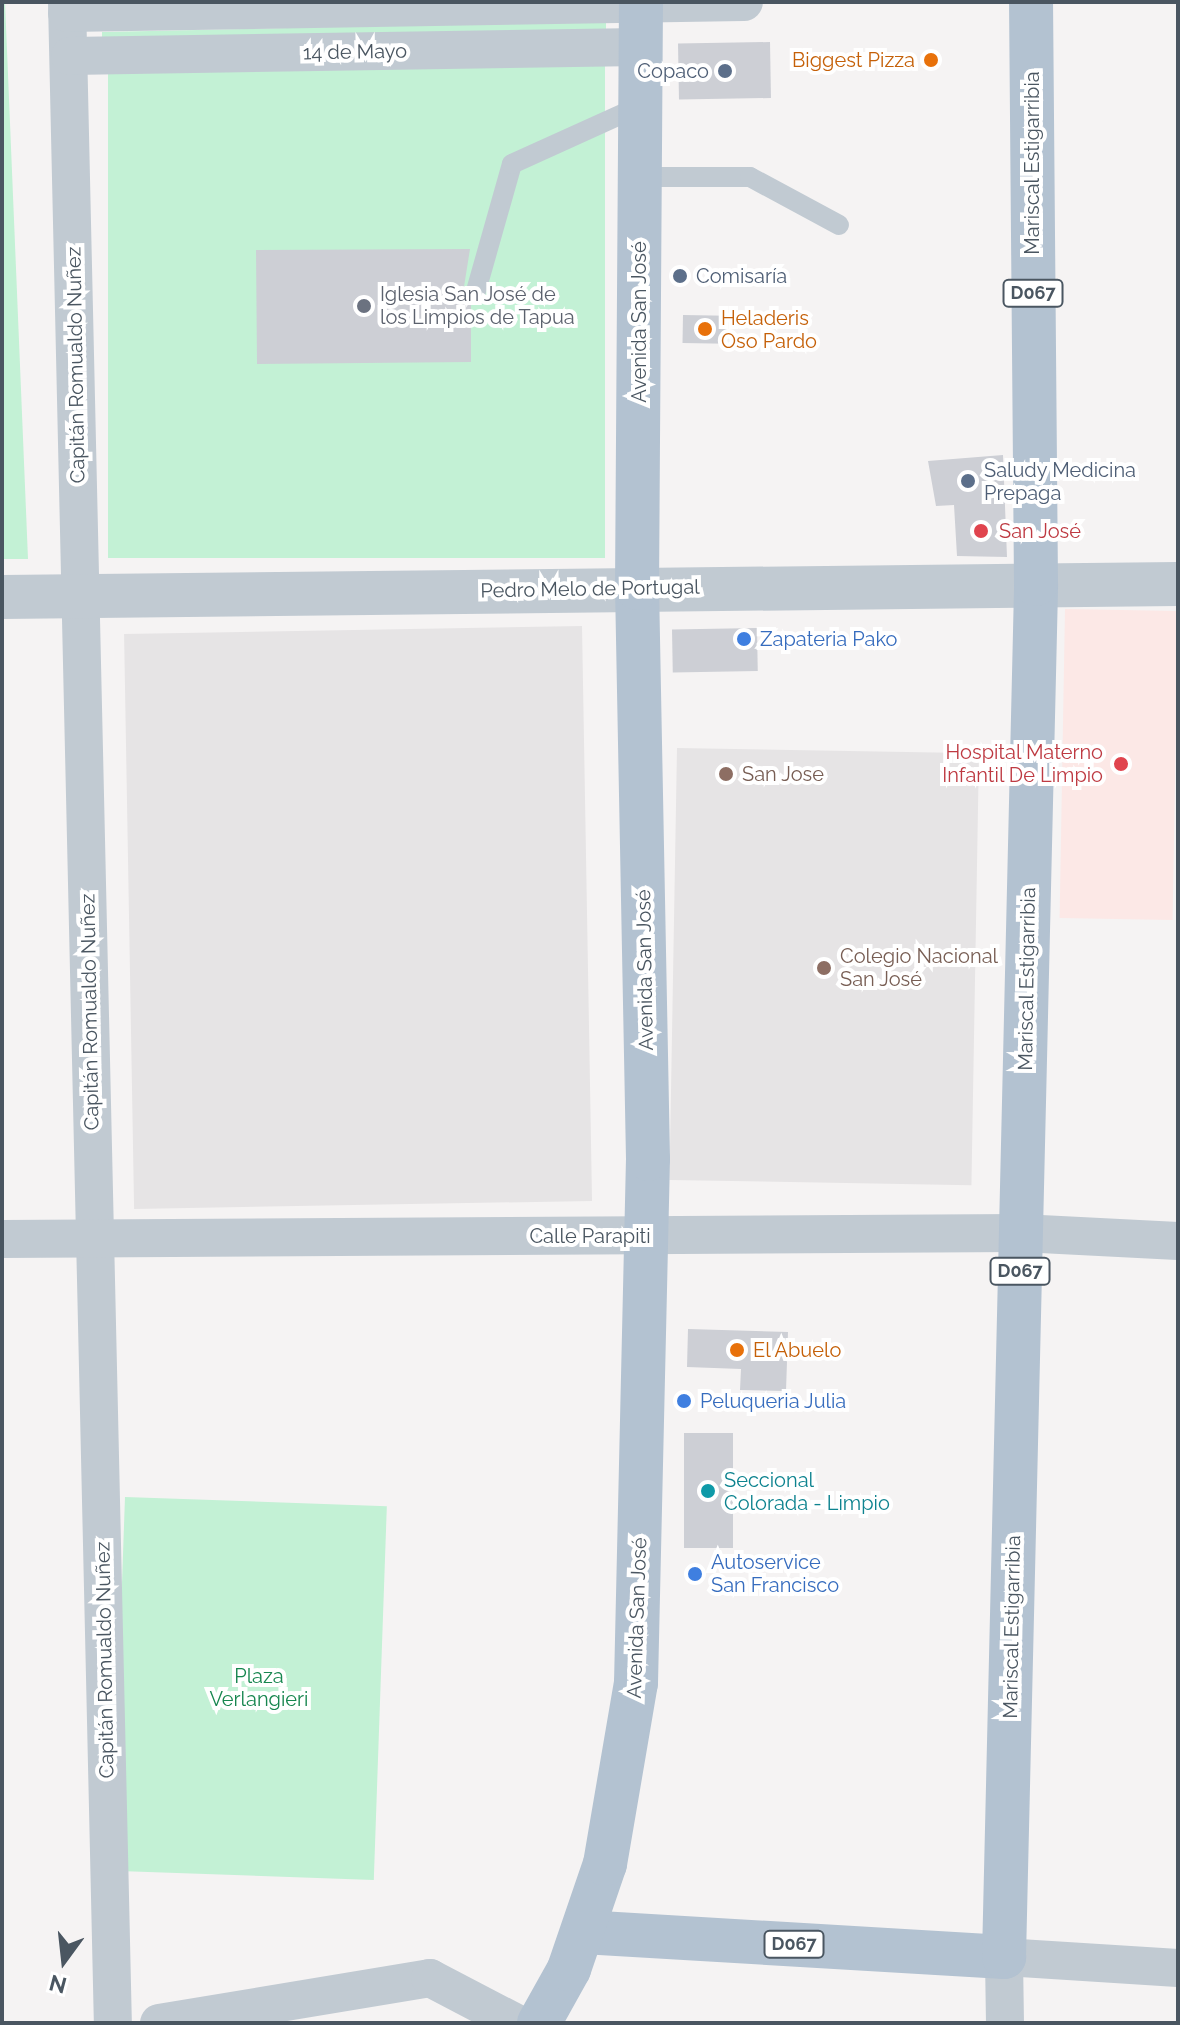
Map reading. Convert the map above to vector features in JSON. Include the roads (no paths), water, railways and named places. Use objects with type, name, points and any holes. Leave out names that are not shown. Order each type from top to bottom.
[{"type":"main road","name":"Avenida San José","points":[[539,2023],[583,1932],[631,1740],[647,1236],[637,588],[641,2]]},
{"type":"main road","name":"Mariscal Estigarribia","points":[[1004,1957],[1036,584],[1031,2]]},
{"type":"main road","name":"D067","points":[[583,1932],[1004,1957]]},
{"type":"street","points":[[67,7],[744,2]]},
{"type":"street","name":"Capitán Romualdo Nuñez","points":[[67,7],[113,2023]]},
{"type":"street","name":"14 de Mayo","points":[[70,56],[640,47]]},
{"type":"street","name":"Pedro Melo de Portugal","points":[[2,597],[1178,584]]},
{"type":"street","name":"Calle Parapiti","points":[[2,1239],[1021,1233],[1178,1241]]},
{"type":"street","points":[[1005,2023],[1004,1957],[1178,1968]]},
{"type":"street","points":[[159,2023],[430,1978],[516,2023]]},
{"type":"lane","points":[[476,291],[512,164],[640,106]]},
{"type":"lane","points":[[639,177],[750,177],[839,225]]},
{"type":"place","name":"Biggest Pizza","points":[[931,60]]},
{"type":"place","name":"Copaco","points":[[725,71]]},
{"type":"place","name":"Comisaría","points":[[680,276]]},
{"type":"place","name":"Iglesia San José de los Limpios de Tapua","points":[[364,306]]},
{"type":"place","name":"Heladeris Oso Pardo","points":[[705,329]]},
{"type":"place","name":"Saludy Medicina Prepaga","points":[[968,481]]},
{"type":"place","name":"San José","points":[[981,531]]},
{"type":"place","name":"Zapateria Pako","points":[[744,639]]},
{"type":"place","name":"Hospital Materno Infantil De Limpio","points":[[1121,764]]},
{"type":"place","name":"San Jose","points":[[726,774]]},
{"type":"place","name":"Colegio Nacional San José","points":[[824,968]]},
{"type":"place","name":"El Abuelo","points":[[737,1350]]},
{"type":"place","name":"Peluqueria Julia","points":[[684,1401]]},
{"type":"place","name":"Seccional Colorada - Limpio","points":[[708,1491]]},
{"type":"place","name":"Autoservice San Francisco","points":[[695,1574]]},
{"type":"park label","name":"Plaza Verlangieri","points":[[259,1688]]}]
